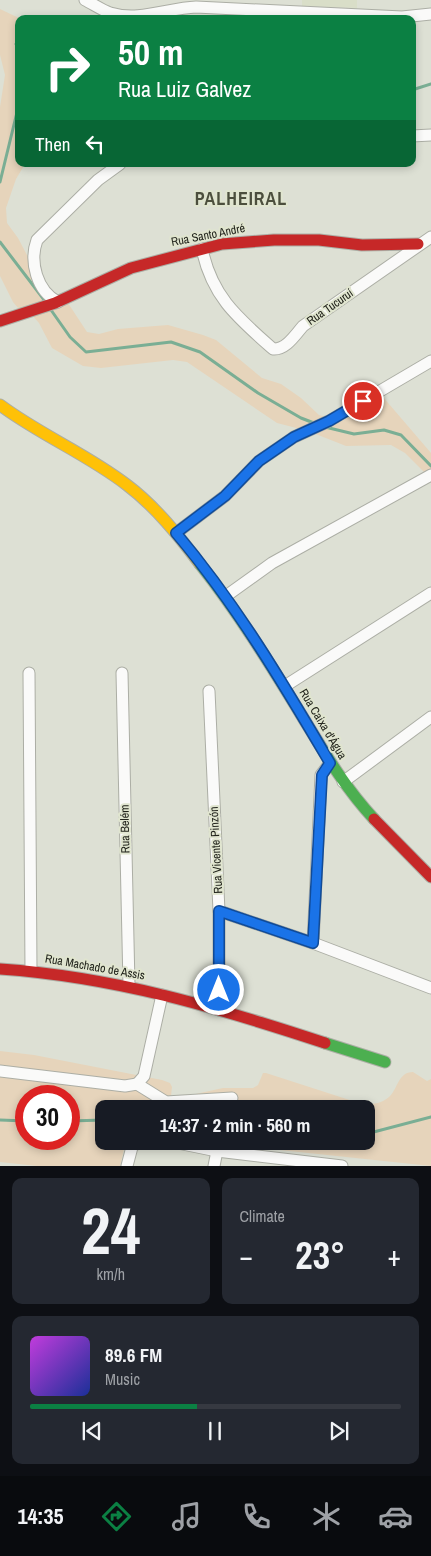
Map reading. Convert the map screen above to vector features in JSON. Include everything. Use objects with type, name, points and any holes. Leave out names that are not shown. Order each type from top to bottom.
[{"type":"street","points":[[85,0],[109,12],[120,15]]},
{"type":"street","points":[[140,15],[156,14],[175,8],[196,7],[361,15]]},
{"type":"street","points":[[416,16],[431,14]]},
{"type":"street","points":[[416,136],[431,135]]},
{"type":"street","points":[[56,302],[49,297],[40,284],[35,266],[34,247],[37,240],[98,180],[116,167]]},
{"type":"street","name":"Rua Santo André","points":[[0,321],[42,308],[131,268],[202,249],[245,241],[274,240],[319,240],[362,245],[418,244],[431,237]]},
{"type":"street","name":"Rua Tucuruí","points":[[202,249],[208,274],[220,298],[234,314],[273,349],[277,350],[284,346],[303,326],[418,244]]},
{"type":"street","points":[[176,533],[225,496],[259,461],[300,434],[327,422],[431,361]]},
{"type":"street","name":"Rua Caixa d'Água","points":[[0,405],[15,416],[99,465],[129,486],[176,533],[226,596],[285,686],[343,782],[369,813],[427,874]]},
{"type":"street","points":[[226,596],[272,563],[430,476]]},
{"type":"street","points":[[285,686],[431,593]]},
{"type":"street","points":[[29,673],[31,970]]},
{"type":"street","name":"Rua Belém","points":[[122,673],[129,984]]},
{"type":"street","name":"Rua Vicente Pinzón","points":[[209,691],[219,911],[219,1010]]},
{"type":"street","points":[[343,782],[431,717]]},
{"type":"street","points":[[313,943],[322,775],[330,763]]},
{"type":"street","points":[[427,874],[431,862]]},
{"type":"street","points":[[219,911],[313,943],[431,988]]},
{"type":"street","name":"Rua Machado de Assis","points":[[0,969],[31,970],[129,984],[385,1062]]},
{"type":"street","points":[[0,1071],[125,1086],[137,1084],[144,1076],[162,995]]},
{"type":"street","points":[[137,1084],[166,1102],[232,1098]]},
{"type":"street","points":[[128,1166],[132,1150]]},
{"type":"street","points":[[213,1150],[279,1162],[342,1166]]},
{"type":"street","points":[[214,1166],[218,1151]]},
{"type":"shaded area","points":[[302,0],[357,0],[357,8],[302,6]]},
{"type":"shaded area","points":[[0,9],[15,16],[15,167],[23,167],[16,179],[6,208],[7,223],[18,238],[38,276],[48,288],[68,303],[87,332],[99,334],[118,329],[168,325],[203,335],[216,340],[262,378],[281,384],[301,398],[319,415],[342,421],[383,397],[431,453],[431,479],[405,453],[391,445],[346,446],[308,431],[277,423],[187,362],[173,360],[101,368],[83,366],[52,348],[39,323],[30,313],[18,308],[13,302],[0,276],[0,107],[5,75],[0,55]]},
{"type":"shaded area","points":[[0,1051],[34,1055],[162,1080],[170,1083],[173,1099],[223,1088],[253,1088],[258,1085],[263,1073],[266,1073],[350,1100],[95,1100],[95,1150],[124,1150],[120,1166],[37,1166],[0,1162]]},
{"type":"shaded area","points":[[413,1072],[427,1081],[431,1079],[431,1166],[280,1150],[375,1150],[375,1103],[386,1099],[392,1094],[404,1075]]},
{"type":"waterway","points":[[416,89],[431,84]]},
{"type":"waterway","points":[[0,182],[15,120]]},
{"type":"waterway","points":[[0,242],[45,301]]},
{"type":"waterway","points":[[51,310],[70,337],[86,352],[171,342],[200,352],[258,393],[301,418],[314,423]]},
{"type":"waterway","points":[[325,427],[354,434],[384,430],[401,435],[431,466]]},
{"type":"waterway","points":[[375,1132],[431,1117]]},
{"type":"waterway","points":[[0,1120],[15,1121]]},
{"type":"waterway","points":[[80,1121],[95,1120]]},
{"type":"traffic: fast","points":[[200,564],[253,639],[335,769],[374,819]]},
{"type":"traffic: fast","points":[[325,1043],[385,1062]]},
{"type":"traffic: slow","points":[[0,405],[127,485],[157,512],[200,564]]},
{"type":"traffic: jam","points":[[0,321],[55,303],[131,268],[222,244],[274,240],[319,240],[362,245],[418,244]]},
{"type":"traffic: jam","points":[[374,819],[431,877]]},
{"type":"traffic: jam","points":[[0,969],[43,973],[125,986],[244,1017],[325,1043]]},
{"type":"district","name":"PALHEIRAL","points":[[241,198]]},
{"type":"route","points":[[219,990],[219,911],[313,943],[322,775],[324,769],[330,763],[285,686],[226,596],[176,533],[225,496],[259,461],[294,437],[329,421],[363,401]]}]
